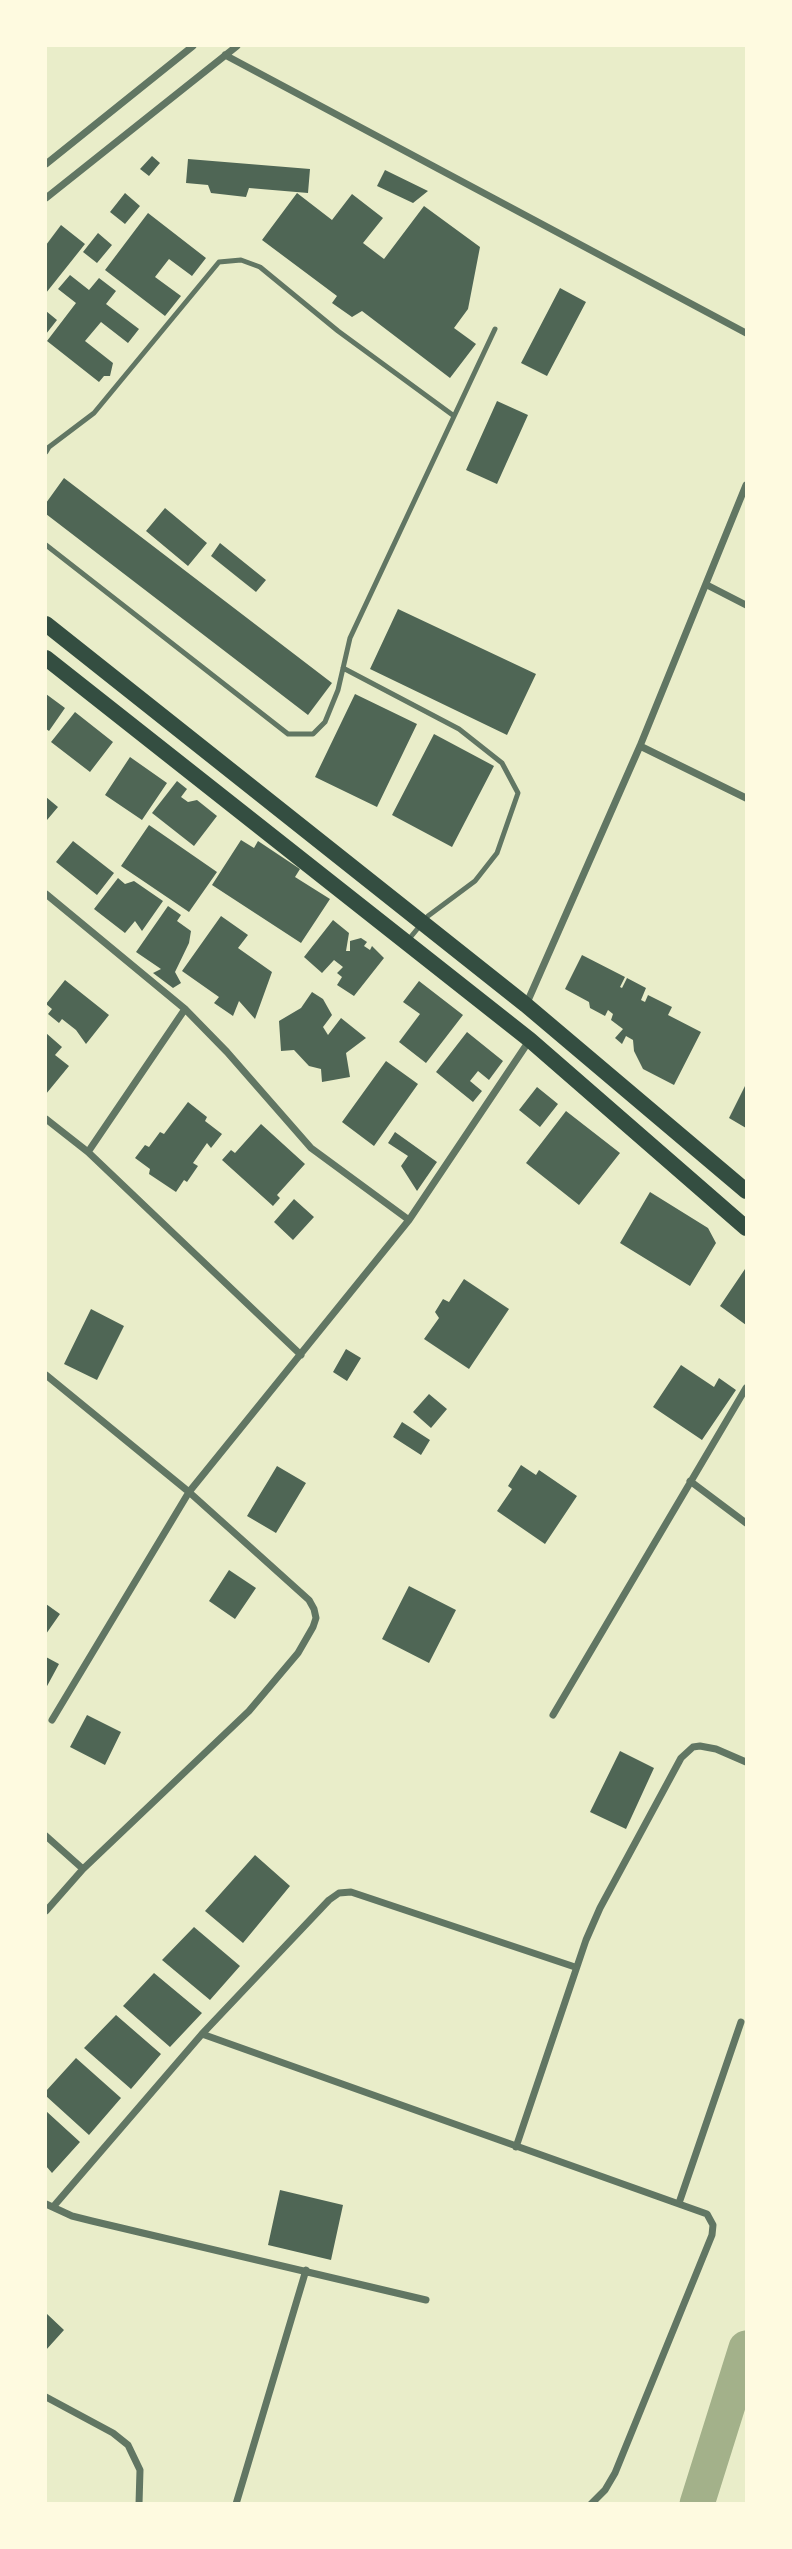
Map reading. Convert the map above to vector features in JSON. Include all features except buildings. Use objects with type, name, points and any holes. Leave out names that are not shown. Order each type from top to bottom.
[{"type":"main road","points":[[46,624],[526,1005],[747,1191]]},
{"type":"main road","points":[[46,658],[530,1040],[747,1228]]},
{"type":"street","points":[[46,164],[193,46]]},
{"type":"street","points":[[46,198],[237,46]]},
{"type":"street","points":[[225,55],[747,332]]},
{"type":"street","points":[[526,1005],[640,746],[747,485]]},
{"type":"street","points":[[707,585],[747,605]]},
{"type":"street","points":[[640,746],[747,798]]},
{"type":"street","points":[[46,894],[186,1009],[234,1059],[311,1148],[409,1220]]},
{"type":"street","points":[[88,1153],[186,1009]]},
{"type":"street","points":[[52,1720],[189,1492],[409,1220],[530,1040]]},
{"type":"street","points":[[46,1119],[88,1153],[302,1355]]},
{"type":"street","points":[[46,1375],[189,1492],[309,1601],[316,1618],[298,1653],[250,1711],[83,1868],[46,1911]]},
{"type":"street","points":[[553,1715],[747,1388]]},
{"type":"street","points":[[690,1481],[747,1523]]},
{"type":"street","points":[[516,2147],[575,1967],[600,1908],[681,1758],[692,1747],[700,1746],[716,1749],[747,1762]]},
{"type":"street","points":[[46,1836],[83,1868]]},
{"type":"street","points":[[426,2300],[92,2221],[49,2205],[202,2034],[329,1900],[339,1893],[351,1892],[575,1967]]},
{"type":"street","points":[[679,2203],[741,2022]]},
{"type":"street","points":[[202,2034],[707,2214],[713,2225],[712,2235],[615,2473],[605,2490],[591,2504]]},
{"type":"street","points":[[236,2504],[306,2270]]},
{"type":"street","points":[[46,2398],[113,2433],[128,2445],[141,2470],[139,2504]]},
{"type":"lane","points":[[46,452],[48,447],[94,413],[219,262],[241,260],[260,267],[338,331],[454,416]]},
{"type":"lane","points":[[46,545],[288,734],[313,734],[325,722],[338,690],[350,638],[495,329]]},
{"type":"lane","points":[[343,668],[460,729],[502,763],[518,793],[497,853],[475,881],[422,922],[407,942]]},
{"type":"waterway","points":[[697,2504],[746,2348]]}]
